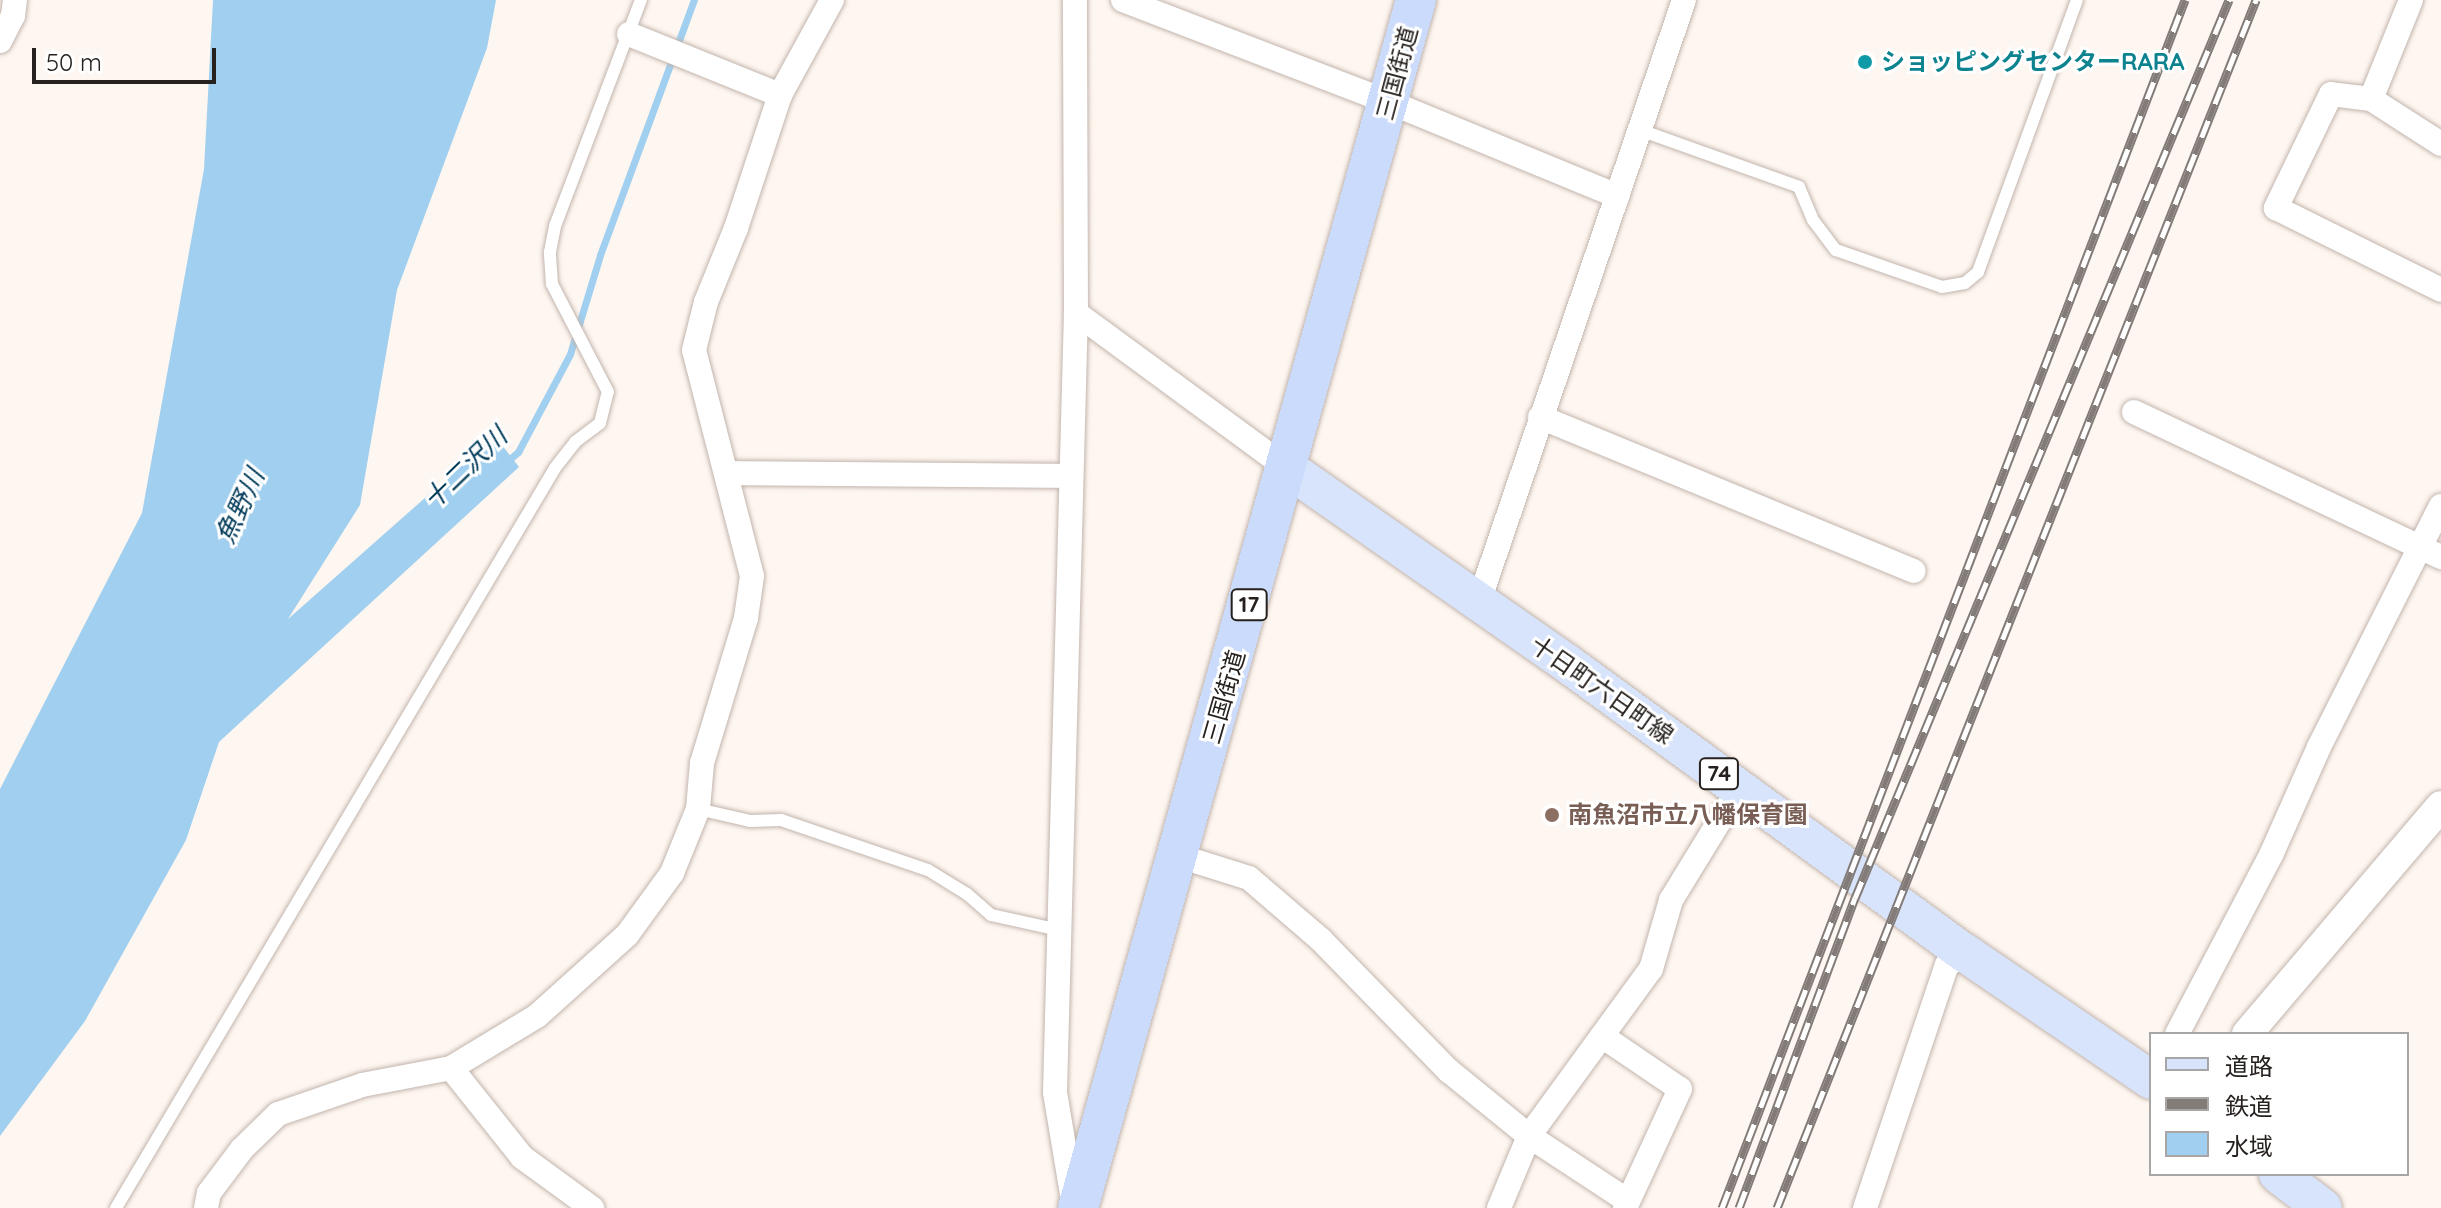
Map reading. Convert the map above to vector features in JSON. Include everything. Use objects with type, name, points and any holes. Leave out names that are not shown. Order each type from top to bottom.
[{"type":"highway","name":"三国街道","points":[[1076,1208],[1179,856],[1416,0]]},
{"type":"main road","name":"十日町六日町線","points":[[1287,468],[1568,664],[1965,953],[2149,1079]]},
{"type":"main road","points":[[2281,1176],[2323,1208]]},
{"type":"street","points":[[0,41],[13,16],[15,0]]},
{"type":"street","points":[[206,1208],[209,1193],[242,1149],[278,1114],[362,1085],[451,1068],[537,1016],[627,935],[672,873],[698,809],[702,763],[746,618],[752,576],[694,350],[706,302],[736,228],[780,95],[832,0]]},
{"type":"street","points":[[1075,0],[1076,313],[1069,476],[1055,1092],[1076,1208]]},
{"type":"street","points":[[1123,0],[1389,102],[1617,196]]},
{"type":"street","points":[[1478,604],[1684,0]]},
{"type":"street","points":[[2371,99],[2411,0]]},
{"type":"street","points":[[629,34],[780,95]]},
{"type":"street","points":[[2441,144],[2371,99],[2331,94],[2276,208],[2441,290]]},
{"type":"street","points":[[1076,313],[1287,468]]},
{"type":"street","points":[[2134,412],[2432,552]]},
{"type":"street","points":[[1540,417],[1914,571]]},
{"type":"street","points":[[727,473],[1069,476]]},
{"type":"street","points":[[2178,1032],[2271,855],[2319,747],[2432,552],[2441,506]]},
{"type":"street","points":[[1499,1208],[1529,1136],[1651,969],[1671,900],[1739,789]]},
{"type":"street","points":[[2249,1032],[2441,806]]},
{"type":"street","points":[[1179,856],[1249,878],[1321,940],[1449,1071],[1529,1136],[1627,1205],[1680,1089],[1602,1036]]},
{"type":"street","points":[[1865,1208],[1947,965],[1965,953]]},
{"type":"street","points":[[451,1068],[522,1157],[592,1208]]},
{"type":"lane","points":[[116,1208],[555,468],[575,442],[600,423],[608,392],[552,284],[550,252],[555,226],[641,0]]},
{"type":"lane","points":[[1640,130],[1799,187],[1813,220],[1836,250],[1942,287],[1965,283],[1978,272],[2077,0]]},
{"type":"lane","points":[[698,809],[750,821],[781,820],[928,870],[967,894],[991,915],[1059,930]]},
{"type":"water","name":"魚野川","points":[[213,0],[496,0],[487,48],[397,290],[360,505],[288,619],[495,436],[519,467],[219,742],[186,840],[85,1021],[0,1136],[0,789],[142,513],[204,169]]},
{"type":"waterway","name":"十二沢川","points":[[506,462],[518,452],[570,354],[600,255],[694,0]]},
{"type":"railway","points":[[1722,1208],[2185,0]]},
{"type":"railway","points":[[1739,1208],[1855,898],[2229,0]]},
{"type":"railway","points":[[1777,1208],[2256,0]]},
{"type":"place","name":"ショッピングセンターRARA","points":[[1865,62]]},
{"type":"place","name":"南魚沼市立八幡保育園","points":[[1552,815]]}]
